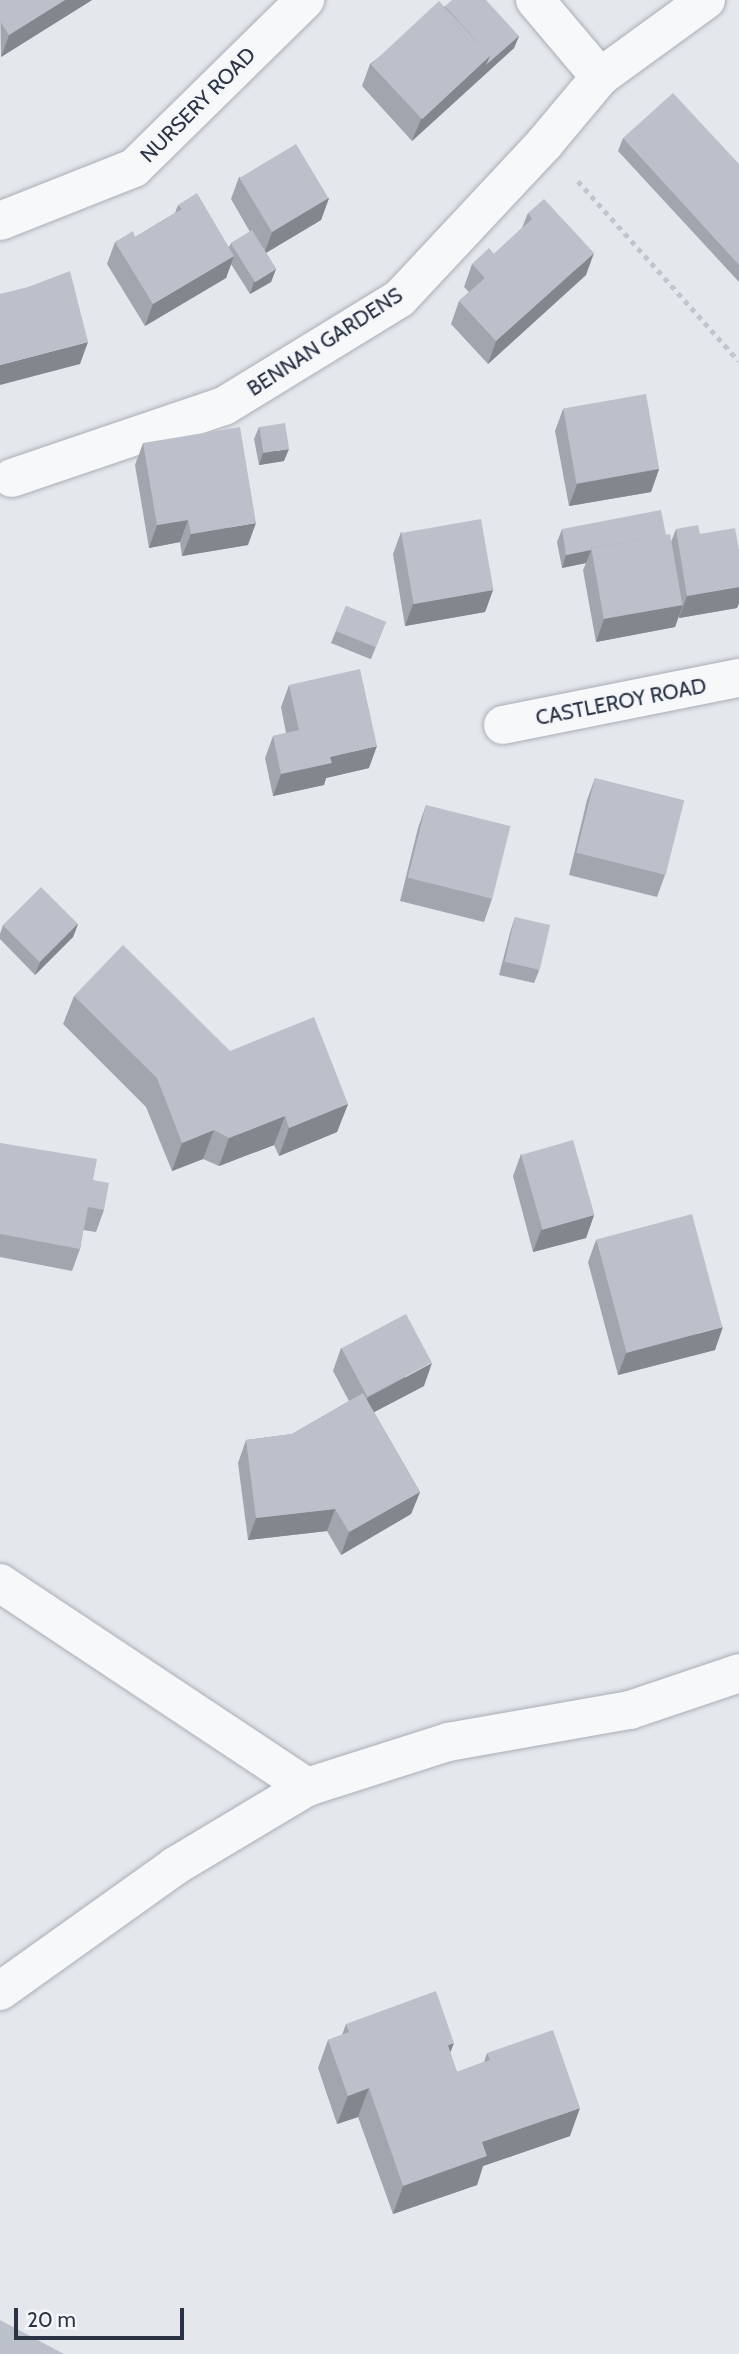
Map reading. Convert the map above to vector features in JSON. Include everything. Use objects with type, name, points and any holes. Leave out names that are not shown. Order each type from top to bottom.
[{"type":"street","name":"NURSERY ROAD","points":[[0,221],[134,168],[305,0]]},
{"type":"street","points":[[535,0],[600,77]]},
{"type":"street","name":"BENNAN GARDENS","points":[[12,478],[224,406],[400,298],[544,144],[600,77],[706,0]]},
{"type":"street","name":"CASTLEROY ROAD","points":[[503,725],[739,678]]},
{"type":"street","points":[[0,1583],[307,1787]]},
{"type":"street","points":[[0,1991],[174,1866],[307,1787],[448,1742],[630,1710],[739,1673]]},
{"type":"path","points":[[544,144],[668,276],[739,361]]},
{"type":"building","points":[[0,0],[65,0],[9,35],[0,21]]},
{"type":"building","points":[[452,0],[486,0],[519,36],[486,65],[490,56],[445,6]]},
{"type":"building","points":[[439,1],[490,56],[422,119],[371,64]]},
{"type":"building","points":[[673,93],[739,164],[739,265],[623,138]]},
{"type":"building","points":[[296,144],[328,198],[272,232],[239,178]]},
{"type":"building","points":[[197,193],[234,256],[153,304],[115,242],[133,231],[135,237],[182,209],[178,205]]},
{"type":"building","points":[[544,199],[594,253],[496,341],[459,301],[485,278],[472,264],[489,248],[494,254],[532,219],[528,213]]},
{"type":"building","points":[[252,230],[276,269],[255,282],[231,243]]},
{"type":"building","points":[[70,271],[88,342],[0,365],[0,294]]},
{"type":"building","points":[[646,394],[659,469],[576,483],[563,409]]},
{"type":"building","points":[[285,423],[289,449],[263,453],[259,427]]},
{"type":"building","points":[[240,427],[256,523],[191,534],[188,520],[157,525],[143,443]]},
{"type":"building","points":[[661,510],[666,535],[566,555],[562,529]]},
{"type":"building","points":[[481,519],[494,590],[414,604],[401,533]]},
{"type":"building","points":[[698,525],[700,534],[735,528],[739,550],[739,587],[687,596],[676,529]]},
{"type":"building","points":[[670,534],[683,605],[604,619],[591,548]]},
{"type":"building","points":[[346,606],[386,622],[376,647],[336,631]]},
{"type":"building","points":[[360,669],[377,746],[330,757],[332,763],[281,774],[273,736],[299,730],[289,685]]},
{"type":"building","points":[[595,778],[684,800],[666,875],[576,853]]},
{"type":"building","points":[[426,805],[510,826],[492,899],[408,878]]},
{"type":"building","points":[[41,887],[78,924],[40,962],[3,925]]},
{"type":"building","points":[[515,917],[550,925],[540,970],[505,962]]},
{"type":"building","points":[[123,945],[230,1051],[314,1017],[348,1104],[289,1128],[285,1116],[229,1138],[214,1130],[182,1143],[157,1078],[74,996]]},
{"type":"building","points":[[573,1140],[594,1215],[543,1230],[521,1155]]},
{"type":"building","points":[[0,1143],[97,1159],[93,1180],[109,1183],[104,1210],[88,1207],[80,1249],[0,1234]]},
{"type":"building","points":[[692,1214],[722,1327],[627,1353],[596,1240]]},
{"type":"building","points":[[406,1314],[432,1363],[367,1397],[342,1348]]},
{"type":"building","points":[[363,1393],[420,1492],[349,1532],[335,1509],[256,1518],[246,1440],[292,1434]]},
{"type":"building","points":[[436,1991],[454,2043],[448,2045],[457,2072],[490,2060],[487,2053],[553,2030],[580,2108],[482,2142],[487,2156],[403,2186],[369,2088],[348,2096],[328,2040],[349,2032],[346,2024]]},
{"type":"building","points":[[0,2320],[64,2354],[0,2354]]}]
